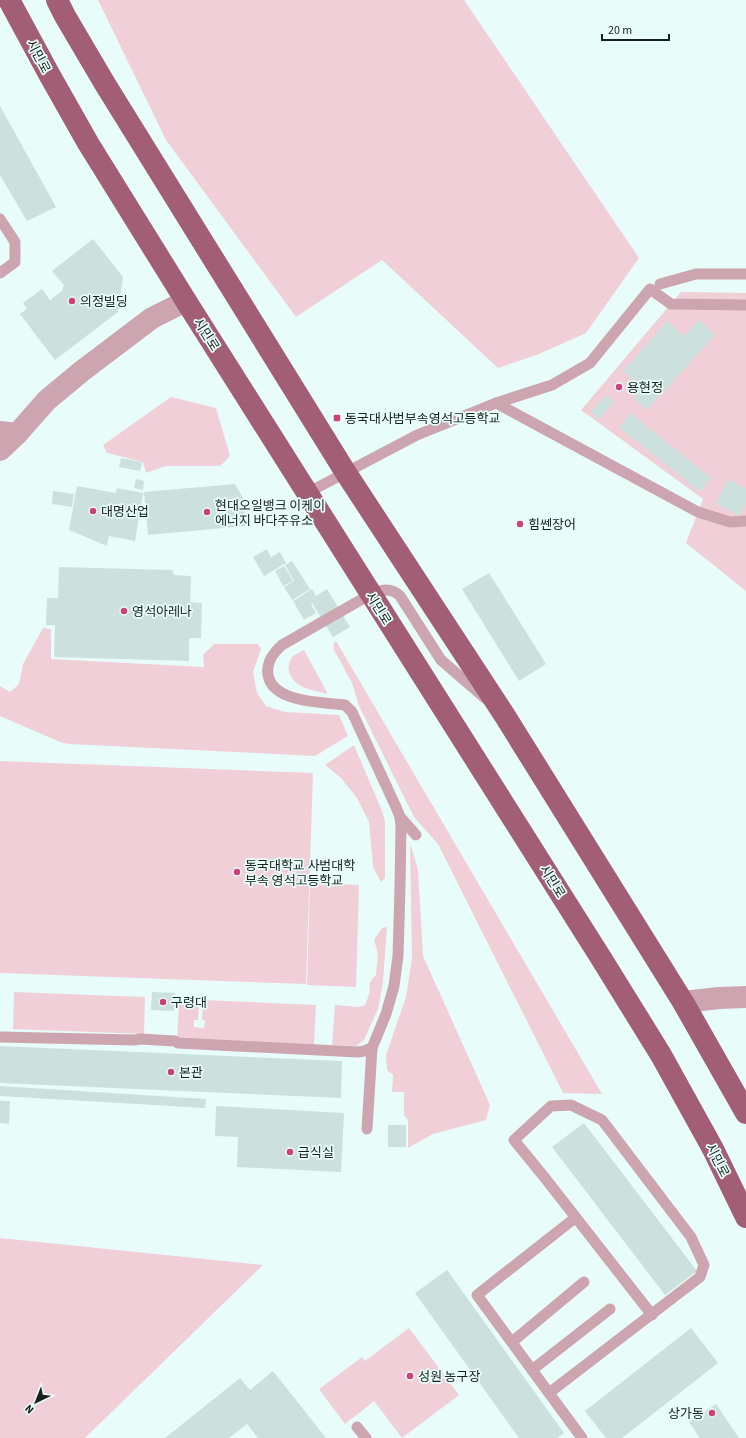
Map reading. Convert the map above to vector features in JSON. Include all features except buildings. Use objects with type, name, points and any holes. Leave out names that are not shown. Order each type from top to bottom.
[{"type":"main road","name":"시민로","points":[[10,0],[84,136],[186,301],[597,951],[661,1055],[713,1149],[746,1217]]},
{"type":"main road","points":[[57,0],[105,84],[346,473],[505,716],[683,1002],[746,1113]]},
{"type":"street","points":[[0,450],[8,433],[82,371],[152,318],[186,301]]},
{"type":"street","points":[[683,1002],[746,997]]},
{"type":"lane","points":[[0,219],[15,242],[15,262],[0,272]]},
{"type":"lane","points":[[660,284],[696,274],[746,274]]},
{"type":"lane","points":[[307,493],[417,435],[496,403],[552,385],[590,363],[650,289],[672,304],[746,304]]},
{"type":"lane","points":[[496,403],[698,512],[730,522],[746,521]]},
{"type":"lane","points":[[416,836],[400,817],[349,708],[344,705],[299,699],[276,690],[269,679],[269,662],[272,656],[282,645],[371,594],[391,589],[400,596],[442,660],[505,716]]},
{"type":"lane","points":[[367,1129],[372,1048],[386,1014],[392,993],[398,956],[400,817]]},
{"type":"lane","points":[[0,1037],[140,1039],[175,1041],[178,1043],[358,1052],[372,1048]]},
{"type":"lane","points":[[549,1393],[652,1315],[700,1277],[704,1265],[691,1237],[602,1120],[571,1105],[551,1106],[514,1140],[652,1315]]},
{"type":"lane","points":[[575,1218],[477,1295],[582,1438]]},
{"type":"lane","points":[[512,1342],[584,1282]]},
{"type":"lane","points":[[532,1370],[610,1309]]},
{"type":"lane","points":[[356,1427],[366,1438]]},
{"type":"shaded area","points":[[98,0],[464,0],[639,258],[586,333],[539,354],[498,368],[382,260],[296,317],[166,140]]},
{"type":"shaded area","points":[[681,292],[746,293],[746,591],[686,543],[703,499],[581,410]]},
{"type":"shaded area","points":[[171,397],[216,408],[230,456],[220,466],[166,466],[146,473],[143,462],[107,453],[103,445]]},
{"type":"shaded area","points":[[43,628],[51,629],[51,659],[204,667],[203,655],[214,644],[258,644],[261,649],[253,672],[257,693],[266,706],[285,712],[339,715],[348,736],[315,756],[69,744],[60,742],[0,716],[0,686],[10,692],[19,684],[23,664]]},
{"type":"shaded area","points":[[336,641],[602,1094],[563,1093],[438,844],[414,817],[359,706],[352,683],[333,648]]},
{"type":"shaded area","points":[[304,650],[328,694],[301,686],[291,677],[289,669],[290,660],[293,656]]},
{"type":"shaded area","points":[[354,745],[385,821],[385,878],[381,882],[373,867],[369,822],[357,798],[341,778],[325,765]]},
{"type":"shaded area","points":[[0,761],[313,773],[306,984],[0,973]]},
{"type":"shaded area","points":[[410,843],[418,870],[423,956],[490,1105],[486,1120],[433,1134],[408,1148],[408,1120],[404,1115],[404,1092],[392,1092],[393,1075],[387,1070],[386,1055],[406,997],[412,958]]},
{"type":"shaded area","points":[[310,883],[359,885],[356,987],[307,985]]},
{"type":"shaded area","points":[[387,927],[383,982],[378,1009],[364,1040],[356,1046],[332,1045],[335,1005],[358,1007],[365,1005],[370,992],[370,982],[376,975],[378,954],[374,940],[382,928]]},
{"type":"shaded area","points":[[14,992],[145,997],[144,1034],[13,1029]]},
{"type":"shaded area","points":[[203,1000],[316,1005],[314,1045],[177,1039],[179,1004],[199,1005],[198,1020],[194,1020],[194,1027],[204,1028],[205,1020],[202,1020]]},
{"type":"shaded area","points":[[0,1238],[263,1265],[85,1438],[0,1438]]},
{"type":"shaded area","name":"성원 농구장","points":[[409,1328],[459,1395],[402,1438],[374,1401],[345,1424],[319,1389],[362,1357],[365,1361]]},
{"type":"place","name":"의정빌딩","points":[[72,301]]},
{"type":"place","name":"용현정","points":[[619,387]]},
{"type":"place","name":"동국대사범부속영석고등학교","points":[[337,418]]},
{"type":"place","name":"대명산업","points":[[93,511]]},
{"type":"place","name":"현대오일뱅크 이케이 에너지 바다주유소","points":[[207,512]]},
{"type":"place","name":"힘쎈장어","points":[[520,524]]},
{"type":"place","name":"영석아레나","points":[[124,611]]},
{"type":"place","name":"동국대학교 사범대학 부속 영석고등학교","points":[[237,872]]},
{"type":"place","name":"구령대","points":[[163,1002]]},
{"type":"place","name":"본관","points":[[171,1072]]},
{"type":"place","name":"급식실","points":[[290,1152]]},
{"type":"place","name":"성원 농구장","points":[[410,1376]]},
{"type":"place","name":"상가동","points":[[712,1413]]}]
